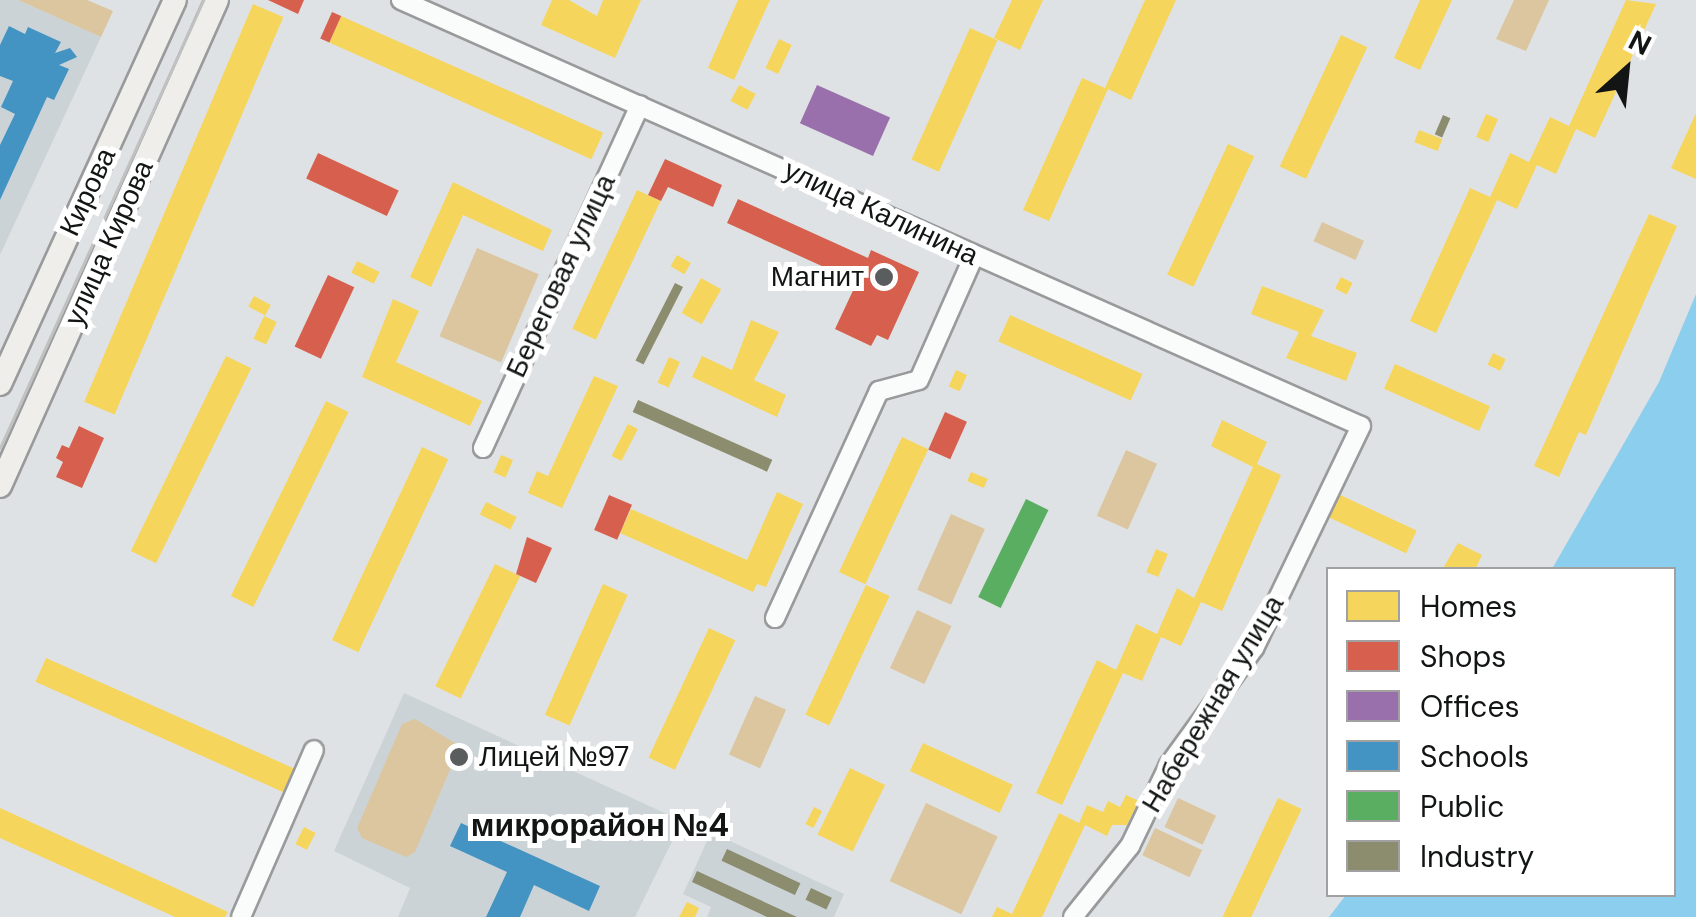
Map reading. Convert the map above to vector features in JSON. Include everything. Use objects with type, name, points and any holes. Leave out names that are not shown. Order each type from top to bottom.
[{"type":"main road","name":"Кирова","points":[[0,384],[175,0]]},
{"type":"main road","name":"улица Кирова","points":[[0,486],[218,0]]},
{"type":"street","name":"улица Калинина","points":[[402,0],[1361,426]]},
{"type":"street","name":"Береговая улица","points":[[483,448],[640,105]]},
{"type":"street","points":[[774,618],[879,392],[918,380],[974,256]]},
{"type":"street","name":"Набережная улица","points":[[1073,917],[1130,846],[1169,765],[1254,648],[1361,426]]},
{"type":"street","points":[[241,917],[314,750]]},
{"type":"shaded area","points":[[0,0],[18,0],[101,37],[0,255]]},
{"type":"shaded area","points":[[18,0],[87,0],[113,11],[101,37]]},
{"type":"shaded area","points":[[1514,0],[1549,0],[1526,51],[1496,39]]},
{"type":"shaded area","points":[[1322,222],[1364,241],[1355,260],[1313,241]]},
{"type":"shaded area","points":[[477,248],[539,274],[501,363],[439,336]]},
{"type":"shaded area","points":[[1126,450],[1157,464],[1128,530],[1097,516]]},
{"type":"shaded area","points":[[951,514],[985,529],[951,605],[917,590]]},
{"type":"shaded area","points":[[917,610],[951,626],[924,684],[890,668]]},
{"type":"shaded area","name":"Лицей №97","points":[[404,693],[682,821],[635,917],[398,917],[410,888],[334,851]]},
{"type":"shaded area","points":[[755,696],[786,710],[760,768],[729,754]]},
{"type":"shaded area","points":[[415,719],[460,746],[415,852],[406,857],[362,838],[357,828],[402,724]]},
{"type":"shaded area","points":[[1178,798],[1216,816],[1203,845],[1164,827]]},
{"type":"shaded area","points":[[926,803],[998,836],[961,914],[890,881]]},
{"type":"shaded area","points":[[1155,828],[1202,850],[1189,877],[1142,855]]},
{"type":"shaded area","points":[[711,832],[844,894],[834,917],[707,917],[711,907],[683,894]]},
{"type":"water","points":[[1696,294],[1696,917],[1329,917],[1344,897],[1676,897],[1676,567],[1553,567],[1659,382]]},
{"type":"building: Homes","points":[[552,0],[569,0],[597,16],[603,0],[641,0],[615,58],[541,25]]},
{"type":"building: Homes","points":[[738,0],[770,0],[734,80],[708,68]]},
{"type":"building: Homes","points":[[1012,0],[1043,0],[1020,50],[994,38]]},
{"type":"building: Homes","points":[[1145,0],[1176,0],[1131,100],[1108,89],[1049,221],[1023,210],[1082,78],[1105,88]]},
{"type":"building: Homes","points":[[1420,0],[1452,0],[1420,70],[1394,58]]},
{"type":"building: Homes","points":[[1626,0],[1656,4],[1595,138],[1576,129],[1556,174],[1537,165],[1517,209],[1497,200],[1436,333],[1410,321],[1470,188],[1490,197],[1510,153],[1529,162],[1550,117],[1569,126]]},
{"type":"building: Homes","points":[[253,4],[283,17],[115,415],[84,402]]},
{"type":"building: Homes","points":[[341,16],[603,133],[591,159],[329,42]]},
{"type":"building: Homes","points":[[970,28],[997,40],[939,172],[911,160]]},
{"type":"building: Homes","points":[[1341,35],[1367,47],[1306,179],[1280,166]]},
{"type":"building: Homes","points":[[779,39],[792,45],[778,74],[765,68]]},
{"type":"building: Homes","points":[[739,85],[756,94],[747,110],[731,101]]},
{"type":"building: Homes","points":[[1696,113],[1696,179],[1671,168]]},
{"type":"building: Homes","points":[[1486,114],[1498,119],[1488,142],[1476,137]]},
{"type":"building: Homes","points":[[1419,130],[1442,139],[1438,151],[1414,142]]},
{"type":"building: Homes","points":[[1228,144],[1254,156],[1193,287],[1167,275]]},
{"type":"building: Homes","points":[[453,182],[552,230],[543,251],[463,215],[431,287],[410,277]]},
{"type":"building: Homes","points":[[637,190],[661,201],[596,340],[572,329]]},
{"type":"building: Homes","points":[[1649,214],[1677,226],[1586,435],[1579,432],[1559,477],[1534,466]]},
{"type":"building: Homes","points":[[677,255],[691,263],[684,274],[670,266]]},
{"type":"building: Homes","points":[[357,261],[379,272],[374,284],[351,273]]},
{"type":"building: Homes","points":[[1341,277],[1353,283],[1347,294],[1335,289]]},
{"type":"building: Homes","points":[[701,278],[721,289],[702,324],[682,313]]},
{"type":"building: Homes","points":[[1262,286],[1324,310],[1311,336],[1357,353],[1346,381],[1286,358],[1299,332],[1251,314]]},
{"type":"building: Homes","points":[[254,296],[271,305],[265,316],[248,307]]},
{"type":"building: Homes","points":[[393,299],[419,311],[396,362],[482,401],[470,426],[362,377]]},
{"type":"building: Homes","points":[[1010,315],[1142,374],[1131,400],[998,341]]},
{"type":"building: Homes","points":[[264,316],[277,322],[266,345],[253,339]]},
{"type":"building: Homes","points":[[751,320],[779,332],[754,380],[786,395],[777,417],[692,377],[702,356],[732,370]]},
{"type":"building: Homes","points":[[1493,353],[1506,359],[1500,371],[1488,365]]},
{"type":"building: Homes","points":[[226,356],[251,368],[156,563],[131,551]]},
{"type":"building: Homes","points":[[669,357],[680,362],[669,387],[658,383]]},
{"type":"building: Homes","points":[[1395,364],[1490,406],[1479,431],[1384,389]]},
{"type":"building: Homes","points":[[956,370],[967,375],[960,391],[949,386]]},
{"type":"building: Homes","points":[[594,376],[618,386],[562,508],[528,493],[537,471],[548,476]]},
{"type":"building: Homes","points":[[326,401],[348,412],[253,607],[231,596]]},
{"type":"building: Homes","points":[[1222,420],[1267,442],[1257,464],[1281,475],[1222,611],[1201,602],[1181,646],[1161,637],[1142,681],[1123,673],[1062,805],[1036,793],[1097,660],[1116,670],[1136,624],[1157,634],[1177,588],[1194,598],[1253,467],[1211,446]]},
{"type":"building: Homes","points":[[628,424],[638,429],[621,461],[612,456]]},
{"type":"building: Homes","points":[[902,437],[928,449],[865,584],[839,572]]},
{"type":"building: Homes","points":[[422,447],[448,459],[358,652],[332,640]]},
{"type":"building: Homes","points":[[501,455],[513,460],[506,478],[494,472]]},
{"type":"building: Homes","points":[[971,472],[988,479],[984,488],[967,481]]},
{"type":"building: Homes","points":[[777,492],[803,504],[766,587],[757,584],[753,592],[620,533],[631,509],[747,560]]},
{"type":"building: Homes","points":[[1336,493],[1417,531],[1406,553],[1325,516]]},
{"type":"building: Homes","points":[[486,502],[517,517],[510,529],[480,515]]},
{"type":"building: Homes","points":[[1458,543],[1482,555],[1476,567],[1444,567]]},
{"type":"building: Homes","points":[[1156,549],[1168,554],[1158,577],[1146,572]]},
{"type":"building: Homes","points":[[495,564],[520,576],[461,699],[435,686]]},
{"type":"building: Homes","points":[[603,584],[628,595],[570,726],[545,715]]},
{"type":"building: Homes","points":[[866,585],[890,596],[829,726],[806,715]]},
{"type":"building: Homes","points":[[709,628],[735,640],[675,770],[649,758]]},
{"type":"building: Homes","points":[[46,658],[294,769],[284,792],[35,682]]},
{"type":"building: Homes","points":[[923,743],[1013,785],[1000,813],[910,771]]},
{"type":"building: Homes","points":[[850,768],[885,785],[853,852],[818,835]]},
{"type":"building: Homes","points":[[1126,795],[1139,801],[1127,825],[1112,825],[1107,836],[1085,825],[1042,917],[992,917],[997,907],[1012,914],[1059,813],[1079,823],[1087,805],[1103,812],[1108,801],[1120,807]]},
{"type":"building: Homes","points":[[1278,798],[1302,809],[1251,917],[1223,917]]},
{"type":"building: Homes","points":[[814,807],[822,811],[813,828],[805,824]]},
{"type":"building: Homes","points":[[0,808],[228,912],[225,917],[175,917],[0,838]]},
{"type":"building: Homes","points":[[304,827],[316,833],[307,850],[295,844]]},
{"type":"building: Homes","points":[[687,902],[699,908],[695,917],[679,917]]},
{"type":"building: Shops","points":[[268,0],[304,0],[298,14]]},
{"type":"building: Shops","points":[[332,12],[341,16],[329,43],[320,38]]},
{"type":"building: Shops","points":[[318,153],[399,191],[387,216],[306,178]]},
{"type":"building: Shops","points":[[665,159],[722,185],[713,207],[668,187],[661,201],[648,195]]},
{"type":"building: Shops","points":[[738,199],[868,258],[871,250],[919,272],[888,340],[877,335],[871,346],[835,329],[857,282],[727,223]]},
{"type":"building: Shops","points":[[328,275],[354,287],[321,359],[295,347]]},
{"type":"building: Shops","points":[[945,412],[967,422],[950,459],[928,449]]},
{"type":"building: Shops","points":[[79,426],[104,438],[82,488],[56,477],[63,462],[56,458],[62,445],[69,448]]},
{"type":"building: Shops","points":[[609,495],[632,505],[617,540],[594,530]]},
{"type":"building: Shops","points":[[527,537],[552,548],[536,583],[516,574]]},
{"type":"building: Offices","points":[[817,85],[890,118],[873,156],[800,123]]},
{"type":"building: Schools","points":[[9,26],[25,34],[28,27],[61,42],[55,53],[70,48],[77,57],[59,65],[69,69],[54,100],[47,97],[0,200],[0,145],[15,114],[1,107],[13,81],[0,76],[0,45]]},
{"type":"building: Schools","points":[[461,823],[600,886],[589,911],[534,885],[520,917],[486,917],[507,872],[450,846]]},
{"type":"building: Public","points":[[1026,499],[1048,510],[1001,608],[978,597]]},
{"type":"building: Industry","points":[[1443,115],[1450,118],[1442,137],[1435,134]]},
{"type":"building: Industry","points":[[675,283],[683,287],[644,365],[636,361]]},
{"type":"building: Industry","points":[[638,400],[772,460],[767,472],[633,412]]},
{"type":"building: Industry","points":[[727,849],[800,883],[795,895],[722,861]]},
{"type":"building: Industry","points":[[697,871],[797,917],[767,917],[692,882]]},
{"type":"building: Industry","points":[[811,888],[832,898],[826,910],[806,900]]},
{"type":"tram line","points":[[0,448],[203,0]]},
{"type":"place","name":"Магнит","points":[[884,277]]},
{"type":"place","name":"Лицей №97","points":[[459,757]]},
{"type":"district","name":"микрорайон №4","points":[[600,825]]}]
